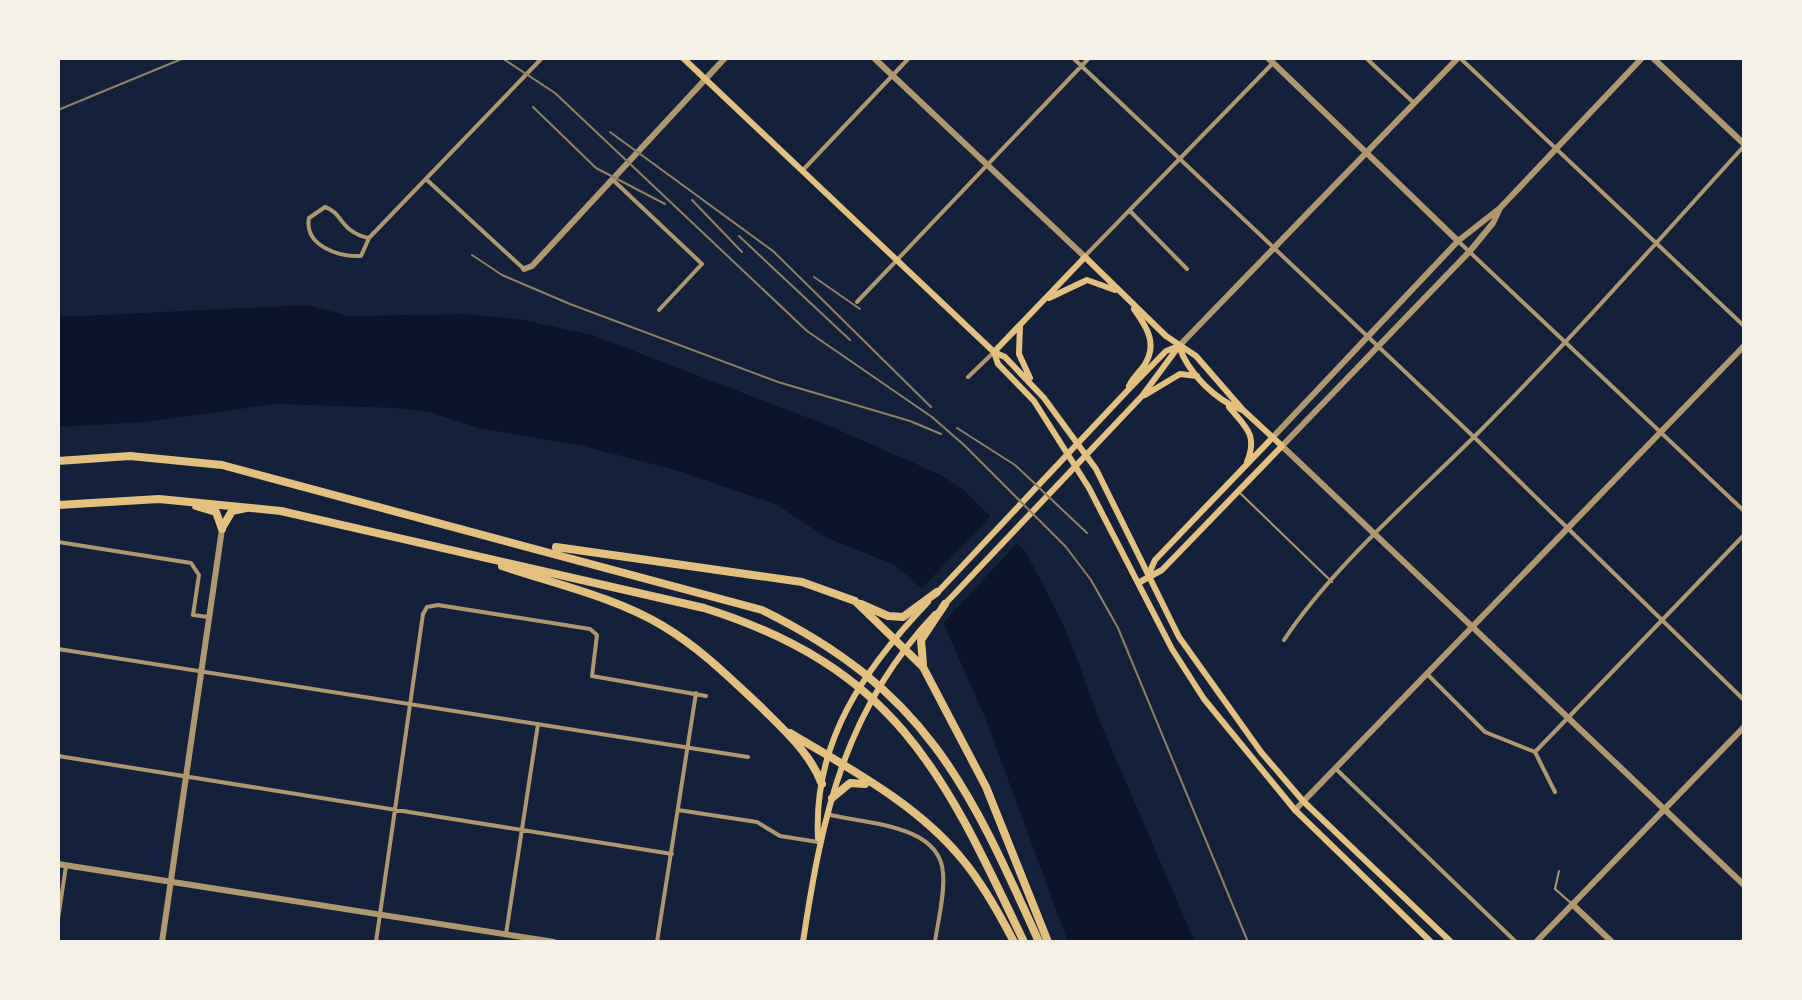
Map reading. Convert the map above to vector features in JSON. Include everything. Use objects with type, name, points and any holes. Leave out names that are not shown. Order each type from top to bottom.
[{"type":"highway","points":[[58,461],[130,456],[194,460],[504,538],[762,610],[831,646],[903,706],[952,769],[1010,877],[1039,942]]},
{"type":"highway","points":[[58,505],[142,500],[256,507],[704,608],[765,630],[822,660],[895,721],[936,769],[967,823],[1024,942]]},
{"type":"highway","points":[[142,500],[211,508],[218,515],[222,529]]},
{"type":"highway","points":[[222,529],[232,511],[256,507]]},
{"type":"highway","points":[[504,538],[802,582],[888,616],[910,617],[937,592]]},
{"type":"highway","points":[[456,551],[612,602],[661,624],[705,655],[779,726],[811,759],[822,784]]},
{"type":"highway","points":[[855,601],[923,667],[986,787],[1048,942]]},
{"type":"highway","points":[[923,667],[920,647],[923,631],[945,604]]},
{"type":"highway","points":[[779,726],[829,754],[931,826],[964,860],[1014,942]]},
{"type":"highway","points":[[832,798],[850,783],[874,786]]},
{"type":"main road","points":[[683,58],[896,261],[994,352],[1005,357],[1044,398]]},
{"type":"main road","points":[[994,352],[1085,257],[1179,346],[1196,356],[1243,410],[1282,446],[1162,570],[1138,583]]},
{"type":"main road","points":[[1039,304],[1074,283],[1087,280],[1099,282],[1125,296],[1149,331],[1151,340],[1149,355],[1126,392]]},
{"type":"main road","points":[[1020,324],[1021,363],[1096,469],[1179,637],[1223,703],[1303,801],[1451,942]]},
{"type":"main road","points":[[1179,346],[1184,362],[1249,428],[1253,438],[1244,467]]},
{"type":"main road","points":[[937,592],[1166,351],[1179,346]]},
{"type":"main road","points":[[945,604],[1142,396],[1176,355],[1179,346]]},
{"type":"main road","points":[[994,352],[998,364],[1034,401],[1089,488],[1172,649],[1204,699],[1295,810],[1431,942]]},
{"type":"main road","points":[[1142,396],[1180,374],[1197,376]]},
{"type":"main road","points":[[1226,404],[1243,410]]},
{"type":"main road","points":[[1148,576],[1155,560],[1273,437]]},
{"type":"main road","points":[[803,942],[818,842],[822,784],[829,754],[848,704],[878,657],[910,617]]},
{"type":"main road","points":[[818,842],[842,764],[862,714],[891,668],[923,631]]},
{"type":"street","points":[[369,238],[349,232],[332,210],[325,207],[309,218],[311,234],[335,253],[361,256],[369,238],[542,58]]},
{"type":"street","points":[[427,180],[524,269],[532,266],[725,58]]},
{"type":"street","points":[[874,58],[1085,257],[1180,161],[1270,61],[1744,511]]},
{"type":"street","points":[[802,171],[909,58]]},
{"type":"street","points":[[1073,58],[1376,348],[1474,437],[1744,700]]},
{"type":"street","points":[[857,302],[1089,58]]},
{"type":"street","points":[[1366,58],[1414,103]]},
{"type":"street","points":[[1179,346],[1459,58],[1744,326]]},
{"type":"street","points":[[1273,437],[1458,241],[1500,208],[1642,58]]},
{"type":"street","points":[[1284,640],[1376,534],[1474,437],[1744,145],[1653,58]]},
{"type":"street","points":[[613,180],[702,264],[659,310]]},
{"type":"street","points":[[1500,208],[1493,223],[1470,251],[1282,446],[1474,625],[1744,885]]},
{"type":"street","points":[[1130,211],[1187,269]]},
{"type":"street","points":[[1295,810],[1744,346]]},
{"type":"street","points":[[968,377],[994,352]]},
{"type":"street","points":[[162,942],[222,529]]},
{"type":"street","points":[[1535,752],[1665,621],[1744,535]]},
{"type":"street","points":[[58,542],[191,563],[199,575],[193,615],[208,617]]},
{"type":"street","points":[[376,942],[423,614],[427,607],[438,605],[596,632],[592,676],[706,696]]},
{"type":"street","points":[[58,649],[748,757]]},
{"type":"street","points":[[1427,674],[1485,732],[1535,752],[1555,792]]},
{"type":"street","points":[[657,942],[696,693]]},
{"type":"street","points":[[506,934],[538,724]]},
{"type":"street","points":[[1536,942],[1744,727]]},
{"type":"street","points":[[58,756],[672,854]]},
{"type":"street","points":[[1335,769],[1516,942]]},
{"type":"street","points":[[678,810],[757,822],[780,836],[818,842]]},
{"type":"street","points":[[827,813],[902,831],[934,850],[942,863],[943,884],[935,942]]},
{"type":"street","points":[[58,919],[62,865],[552,942]]},
{"type":"street","points":[[1572,904],[1612,942]]},
{"type":"lane","points":[[1227,484],[1332,582]]},
{"type":"lane","points":[[1559,871],[1555,889],[1572,904]]},
{"type":"water","points":[[307,305],[349,316],[465,314],[524,320],[595,336],[832,427],[941,475],[965,491],[1024,550],[1041,580],[1069,637],[1100,722],[1195,942],[1068,942],[986,720],[932,597],[895,565],[827,538],[777,505],[679,471],[583,446],[478,428],[429,412],[396,408],[276,404],[145,422],[58,427],[58,317]]},
{"type":"pier","points":[[994,513],[1020,540],[942,624],[929,600],[919,591]]},
{"type":"railway","points":[[58,110],[184,58]]},
{"type":"railway","points":[[502,58],[555,93],[807,331],[932,417],[1066,547],[1091,580],[1118,628],[1248,942]]},
{"type":"railway","points":[[533,107],[596,168],[665,204]]},
{"type":"railway","points":[[610,132],[773,251],[931,407]]},
{"type":"railway","points":[[692,200],[742,252]]},
{"type":"railway","points":[[739,236],[850,340]]},
{"type":"railway","points":[[472,255],[502,275],[570,304],[778,382],[910,421],[941,434]]},
{"type":"railway","points":[[814,277],[860,309]]},
{"type":"railway","points":[[957,428],[1015,465],[1087,533]]}]
